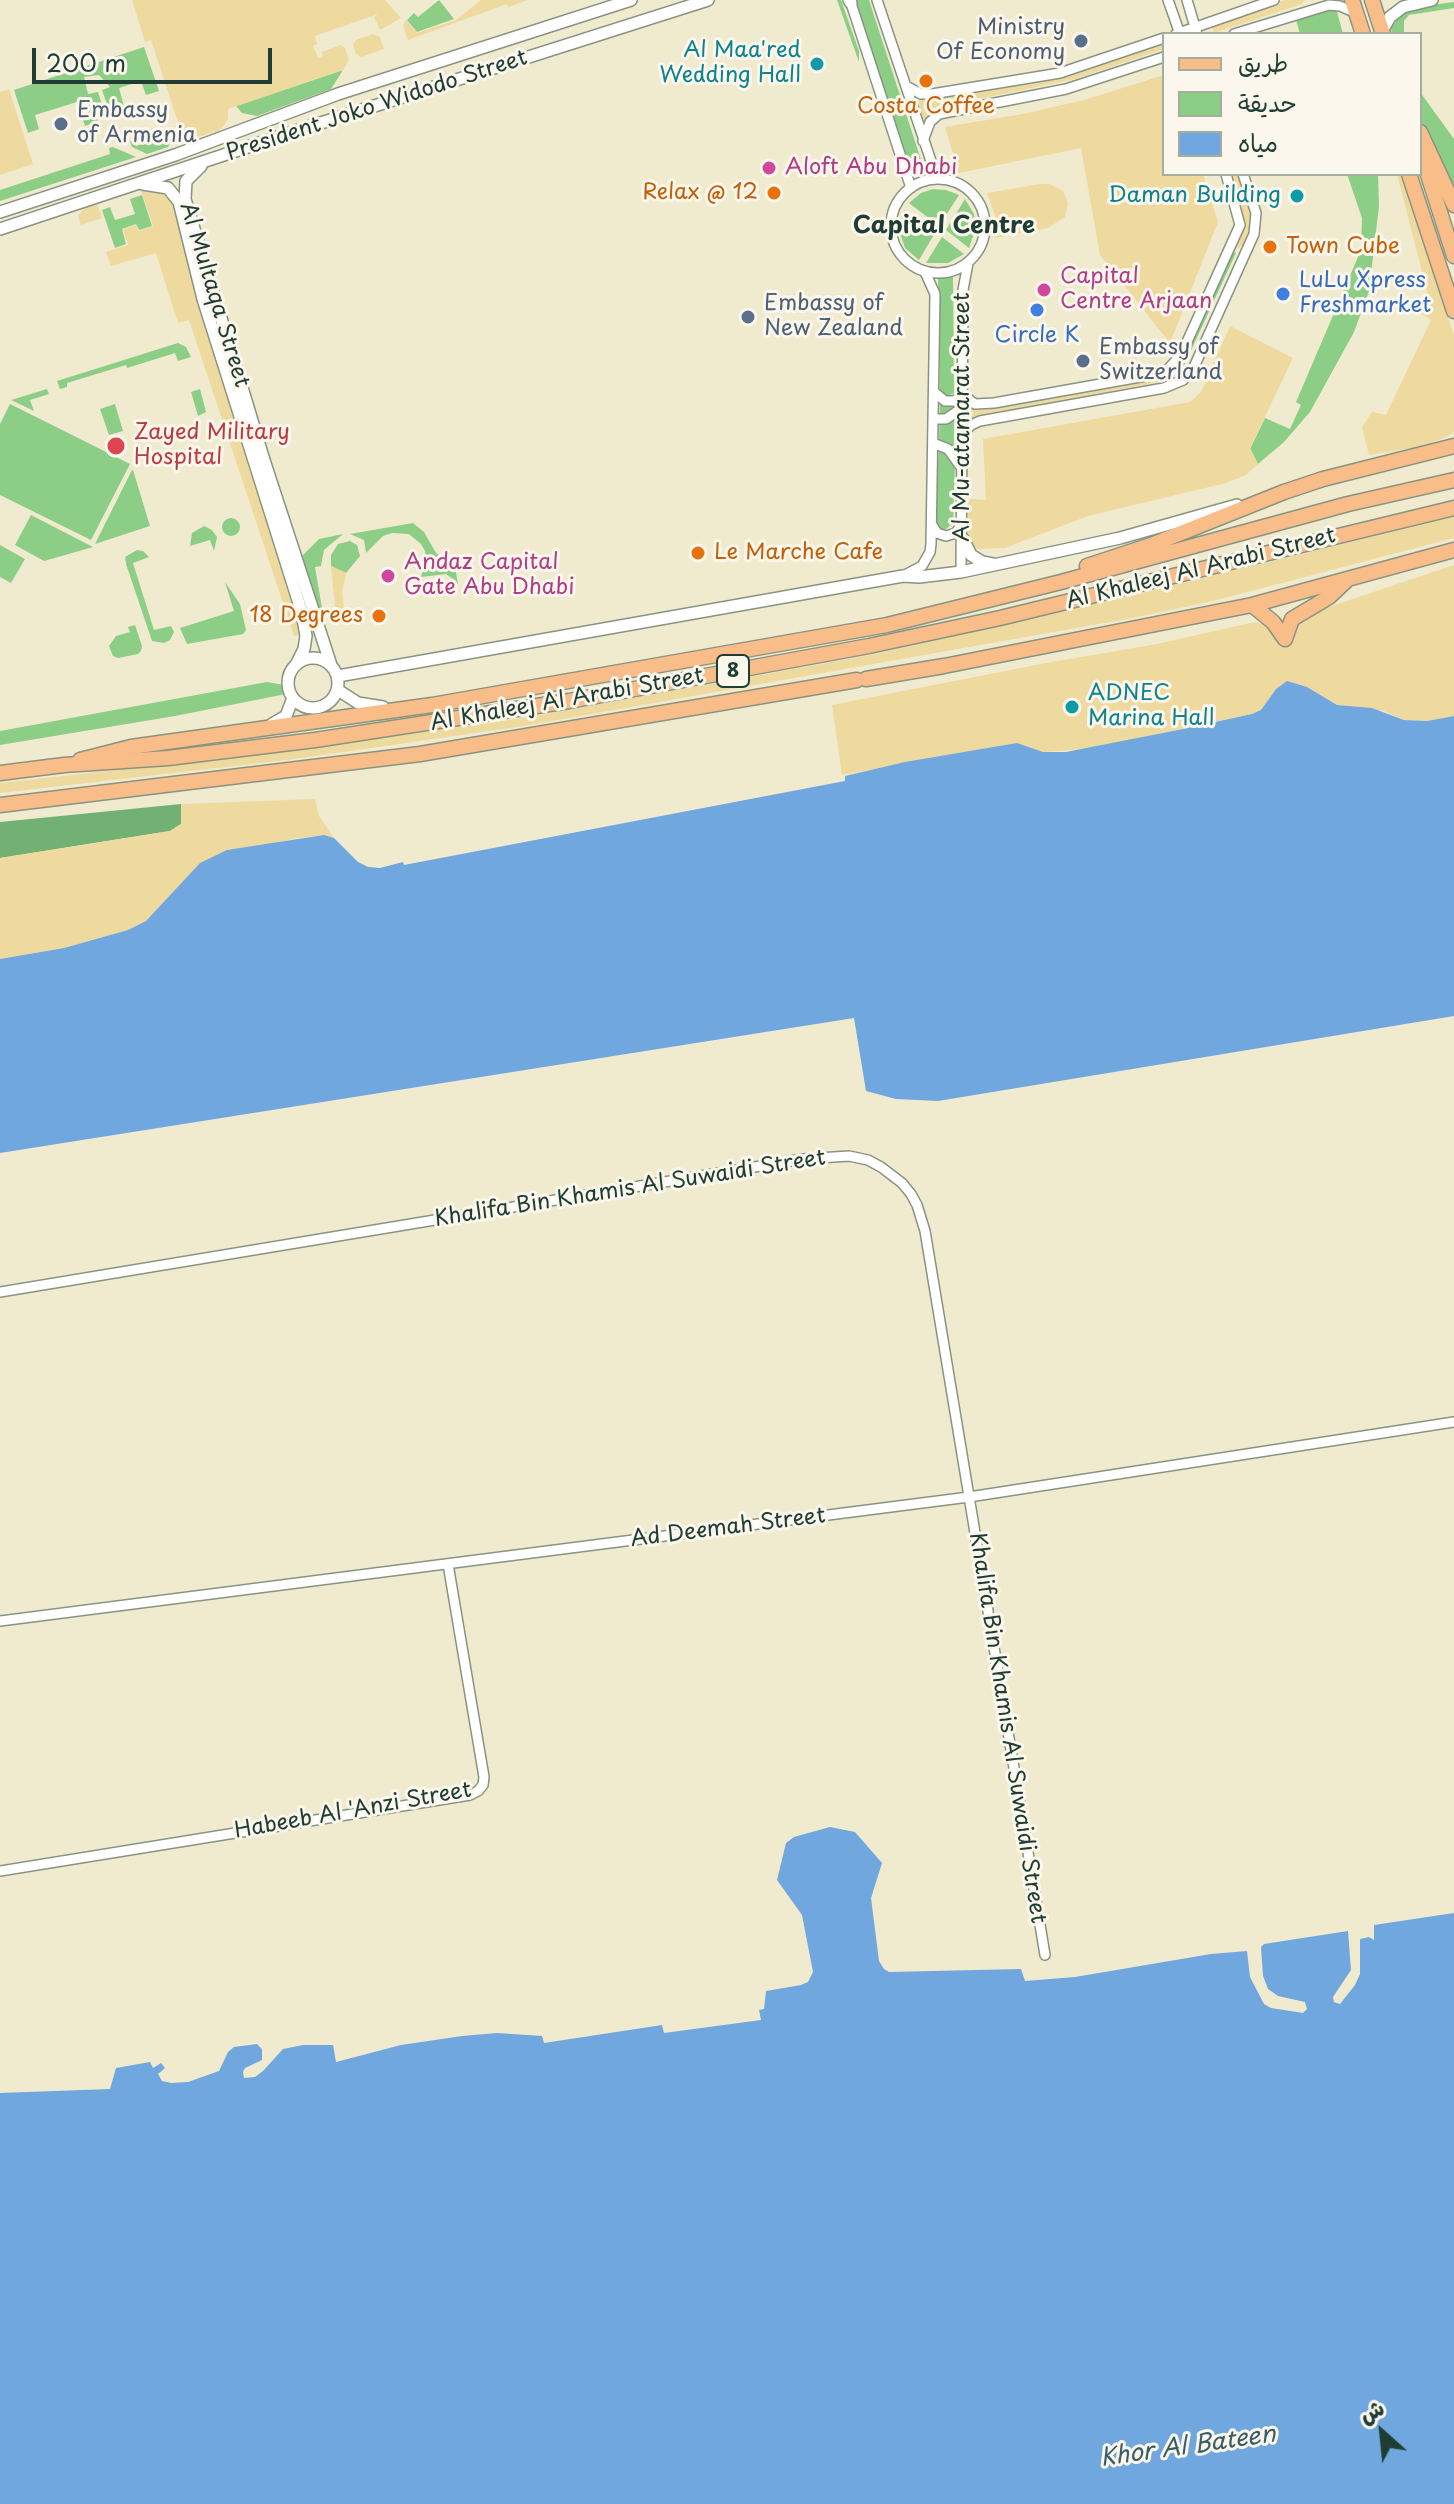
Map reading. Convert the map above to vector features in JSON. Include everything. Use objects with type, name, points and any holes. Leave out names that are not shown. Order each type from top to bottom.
[{"type":"main road","points":[[1372,0],[1382,32]]},
{"type":"main road","points":[[1354,6],[1362,32]]},
{"type":"main road","points":[[1422,136],[1454,205]]},
{"type":"main road","points":[[1422,156],[1454,256]]},
{"type":"main road","points":[[1410,176],[1454,311]]},
{"type":"main road","points":[[887,625],[1151,545],[1284,492],[1454,443]]},
{"type":"main road","points":[[64,765],[131,747],[432,705],[887,625],[1061,582],[1348,504],[1454,480]]},
{"type":"main road","name":"Al Khaleej Al Arabi Street","points":[[0,773],[182,756],[383,731],[569,701],[869,646],[1016,614],[1454,508]]},
{"type":"main road","name":"Al Khaleej Al Arabi Street","points":[[0,805],[420,754],[944,666],[1252,605],[1454,550]]},
{"type":"main road","points":[[1252,605],[1273,622],[1285,639],[1292,619],[1329,597],[1346,580]]},
{"type":"street","name":"President Joko Widodo Street","points":[[0,212],[175,155],[338,94],[631,0]]},
{"type":"street","points":[[644,21],[661,9],[688,0]]},
{"type":"street","name":"President Joko Widodo Street","points":[[0,229],[708,0]]},
{"type":"street","points":[[877,0],[937,179]]},
{"type":"street","points":[[1168,0],[1177,32]]},
{"type":"street","points":[[1187,0],[1196,31],[1274,0]]},
{"type":"street","points":[[1302,12],[1309,0]]},
{"type":"street","points":[[1382,32],[1390,17],[1403,7],[1432,0]]},
{"type":"street","points":[[850,1],[911,188]]},
{"type":"street","points":[[1240,32],[1302,12],[1335,5],[1354,6]]},
{"type":"street","points":[[906,86],[926,95],[1060,73],[1162,39]]},
{"type":"street","points":[[923,141],[927,127],[935,116],[1073,87],[1162,58]]},
{"type":"street","points":[[967,88],[960,97],[962,103],[969,107]]},
{"type":"street","name":"Al Multaqa Street","points":[[208,160],[186,181],[185,199],[321,638],[334,671]]},
{"type":"street","points":[[934,392],[945,401],[955,401],[962,394],[970,402],[980,404],[1157,374],[1176,361],[1240,225],[1227,176]]},
{"type":"street","points":[[962,435],[975,422],[1164,388],[1178,384],[1189,374],[1254,234],[1256,213],[1244,176]]},
{"type":"street","points":[[937,179],[966,189],[975,197],[984,215],[982,244],[968,263],[947,273],[925,272],[910,265],[895,247],[891,232],[895,206],[911,188],[937,179]]},
{"type":"street","name":"Al Multaqa Street","points":[[136,184],[163,186],[172,191],[179,202],[203,299],[302,613],[306,636],[296,665]]},
{"type":"street","name":"Al Mu-atamarat Street","points":[[961,572],[963,281],[968,263]]},
{"type":"street","name":"Al Mu-atamarat Street","points":[[903,576],[916,570],[927,559],[932,525],[935,294],[925,272]]},
{"type":"street","points":[[1021,398],[1017,405],[1022,413]]},
{"type":"street","points":[[933,419],[946,419],[962,408]]},
{"type":"street","points":[[933,443],[948,449],[962,470]]},
{"type":"street","points":[[334,671],[903,576],[961,572],[1120,538],[1284,492]]},
{"type":"street","points":[[932,525],[937,533],[946,536],[956,533],[963,520]]},
{"type":"street","points":[[963,539],[971,555],[982,562],[994,564]]},
{"type":"street","points":[[302,613],[312,641],[319,643],[321,638]]},
{"type":"street","points":[[338,690],[329,703],[314,709],[299,704],[293,698],[288,686],[289,678],[296,665],[316,658],[334,671],[338,690],[358,703],[367,706],[432,705]]},
{"type":"street","points":[[243,733],[282,720],[289,712],[293,698]]},
{"type":"street","name":"Khalifa Bin Khamis Al Suwaidi Street","points":[[0,1292],[792,1161],[837,1156],[860,1158],[881,1167],[902,1183],[922,1218],[1045,1955]]},
{"type":"street","name":"Ad Deemah Street","points":[[0,1621],[969,1497],[1454,1422]]},
{"type":"street","name":"Habeeb Al 'Anzi Street","points":[[0,1871],[478,1791],[484,1777],[448,1564]]},
{"type":"green space","points":[[439,0],[454,19],[417,32],[407,20],[414,13],[418,17]]},
{"type":"green space","points":[[837,0],[841,0],[859,51],[859,62]]},
{"type":"green space","points":[[855,0],[869,0],[925,172],[912,176]]},
{"type":"green space","points":[[1454,2],[1454,8],[1409,15],[1404,21],[1404,32],[1392,32],[1391,28],[1402,12],[1409,8]]},
{"type":"green space","points":[[1336,8],[1342,32],[1299,32],[1297,16],[1318,9]]},
{"type":"green space","points":[[144,47],[159,91],[146,95],[141,81],[119,88],[126,114],[117,116],[108,107],[102,90],[110,87],[99,75],[84,77],[88,94],[98,92],[103,108],[97,114],[97,122],[85,126],[77,102],[35,115],[39,129],[28,133],[14,90]]},
{"type":"green space","points":[[343,70],[331,89],[257,116],[242,113],[236,106]]},
{"type":"green space","points":[[1422,95],[1454,139],[1454,200],[1422,123]]},
{"type":"green space","points":[[172,128],[174,135],[168,147],[147,154],[132,147],[130,141],[134,140],[136,146],[169,135],[168,129]]},
{"type":"green space","points":[[109,148],[136,157],[0,201],[0,190],[110,154]]},
{"type":"green space","points":[[1348,176],[1378,176],[1379,206],[1369,291],[1354,332],[1310,412],[1284,442],[1258,464],[1250,449],[1265,418],[1290,429],[1301,405],[1296,402],[1361,250],[1362,218]]},
{"type":"green space","points":[[933,189],[959,195],[939,226],[909,203],[921,193]]},
{"type":"green space","points":[[142,195],[152,226],[139,230],[136,224],[122,229],[126,244],[115,248],[102,210],[110,207],[115,220],[135,214],[130,199]]},
{"type":"green space","points":[[965,199],[974,214],[976,227],[969,248],[946,230]]},
{"type":"green space","points":[[904,210],[935,233],[919,260],[905,248],[901,236]]},
{"type":"green space","points":[[942,237],[964,254],[948,263],[926,263]]},
{"type":"green space","points":[[1231,251],[1236,253],[1182,370],[1176,365]]},
{"type":"green space","points":[[953,275],[954,393],[946,397],[940,392],[938,278]]},
{"type":"green space","points":[[178,343],[186,347],[191,357],[178,361],[175,353],[67,383],[67,387],[60,389],[57,381]]},
{"type":"green space","points":[[47,389],[49,394],[30,400],[34,411],[11,400]]},
{"type":"green space","points":[[200,389],[206,412],[198,416],[191,392]]},
{"type":"green space","points":[[940,401],[954,401],[954,450],[939,440]]},
{"type":"green space","points":[[10,404],[130,464],[91,540],[0,495],[0,424]]},
{"type":"green space","points":[[115,404],[123,431],[109,435],[100,409]]},
{"type":"green space","points":[[939,449],[951,456],[955,465],[953,523],[946,529],[940,529],[934,522]]},
{"type":"green space","points":[[132,470],[150,526],[95,544]]},
{"type":"green space","points":[[31,515],[93,547],[44,561],[15,545]]},
{"type":"green space","points":[[231,518],[240,527],[231,536],[222,527]]},
{"type":"green space","points":[[413,523],[424,532],[436,553],[442,557],[453,556],[458,584],[455,585],[446,574],[421,577],[426,561],[425,551],[409,534],[383,536],[366,553],[364,540],[350,534]]},
{"type":"green space","points":[[204,526],[217,537],[214,551],[210,540],[190,546],[192,533]]},
{"type":"green space","points":[[343,534],[324,550],[321,566],[315,567],[324,620],[321,621],[301,557],[319,539]]},
{"type":"green space","points":[[350,541],[357,545],[360,556],[346,573],[331,566],[331,555],[338,544]]},
{"type":"green space","points":[[0,545],[25,559],[11,583],[0,577]]},
{"type":"green space","points":[[137,550],[149,557],[133,563],[154,630],[171,626],[174,632],[170,640],[164,643],[152,641],[126,564],[125,557]]},
{"type":"green space","points":[[225,582],[240,604],[246,630],[243,634],[187,644],[180,628],[234,611]]},
{"type":"green space","points":[[135,625],[141,651],[118,658],[113,656],[109,646],[116,636],[130,632],[128,627]]},
{"type":"green space","points":[[267,682],[284,685],[286,694],[0,745],[0,731]]},
{"type":"green space","points":[[181,804],[181,824],[170,831],[0,858],[0,822]]},
{"type":"sand","points":[[132,0],[385,0],[401,18],[380,30],[374,17],[378,14],[315,36],[317,44],[313,46],[318,58],[323,56],[321,52],[341,45],[345,48],[349,60],[343,70],[228,109],[228,119],[218,131],[198,137],[184,132],[179,125],[151,40],[145,42]]},
{"type":"sand","points":[[481,0],[528,0],[508,7],[507,4],[408,40],[403,25],[406,20],[417,33],[456,20]]},
{"type":"sand","points":[[1285,0],[1304,0],[1302,4],[1217,32],[1214,32],[1211,24]]},
{"type":"sand","points":[[373,34],[380,37],[384,49],[361,57],[356,54],[353,45],[356,40]]},
{"type":"sand","points":[[1162,41],[1162,50],[1075,79],[969,101],[963,97],[966,92],[1072,73]]},
{"type":"sand","points":[[1162,76],[1162,176],[1204,176],[1218,222],[1170,343],[1100,255],[1081,148],[959,173],[945,127],[1084,100]]},
{"type":"sand","points":[[9,89],[33,164],[0,175],[0,92]]},
{"type":"sand","points":[[957,93],[960,105],[936,109],[924,121],[915,94],[933,99]]},
{"type":"sand","points":[[1230,176],[1240,176],[1253,218],[1243,245],[1238,248],[1234,242],[1244,219]]},
{"type":"sand","points":[[1398,176],[1401,176],[1454,335],[1454,433],[1425,446],[1369,455],[1362,427],[1372,412],[1386,415],[1431,320],[1421,314],[1427,291]]},
{"type":"sand","points":[[1050,184],[1063,191],[1068,203],[1065,217],[1048,228],[994,238],[995,215],[987,193]]},
{"type":"sand","points":[[157,185],[172,195],[302,635],[294,636],[189,320],[178,323],[156,253],[111,266],[106,252],[128,245],[123,229],[136,225],[138,231],[153,226],[141,190]]},
{"type":"sand","points":[[97,203],[102,218],[81,225],[78,216],[84,208]]},
{"type":"sand","points":[[1230,326],[1293,358],[1250,448],[1258,464],[1246,475],[1226,483],[1088,516],[1005,548],[974,549],[967,541],[967,503],[971,499],[986,500],[983,439],[1190,402],[1201,392]]},
{"type":"sand","points":[[1170,372],[1173,377],[1170,380],[977,416],[964,423],[963,402],[977,409]]},
{"type":"sand","points":[[1454,517],[1454,538],[1209,602],[1127,619],[524,726],[295,759],[0,793],[0,783],[294,750],[523,718],[876,654]]},
{"type":"sand","points":[[1454,565],[1454,716],[1427,721],[1404,720],[1384,711],[1337,705],[1307,687],[1276,689],[1261,710],[1252,714],[1087,749],[1043,752],[1017,743],[842,775],[832,705],[1157,644],[1255,622],[1267,625],[1275,638],[1283,637],[1299,617]]},
{"type":"sand","points":[[331,566],[346,573],[342,592],[344,609],[336,618]]},
{"type":"sand","points":[[315,799],[319,816],[334,838],[324,835],[292,839],[200,863],[146,921],[128,930],[64,948],[0,959],[0,858],[170,831],[181,824],[181,804]]},
{"type":"water","points":[[1287,681],[1307,687],[1337,705],[1372,708],[1404,720],[1427,721],[1454,716],[1454,1016],[938,1101],[896,1099],[866,1091],[854,1018],[0,1153],[0,959],[64,948],[128,930],[146,921],[200,863],[227,850],[324,835],[334,838],[358,862],[368,867],[380,868],[403,862],[404,865],[845,781],[845,776],[905,762],[1017,743],[1043,752],[1066,752],[1183,729],[1261,710],[1276,689]]},
{"type":"water","name":"Khor Al Bateen","points":[[830,1827],[855,1832],[882,1863],[871,1898],[879,1961],[889,1972],[1021,1969],[1025,1981],[1075,1977],[1211,1954],[1247,1951],[1250,1977],[1264,2004],[1303,2013],[1307,2009],[1305,2002],[1278,1996],[1268,1989],[1263,1976],[1261,1947],[1264,1944],[1348,1931],[1351,1970],[1333,1997],[1334,2002],[1340,2004],[1360,1974],[1360,1939],[1369,1937],[1374,1940],[1374,1925],[1454,1913],[1454,2504],[0,2504],[0,2093],[110,2089],[116,2068],[150,2062],[153,2068],[161,2063],[165,2068],[158,2074],[162,2081],[188,2082],[219,2071],[228,2052],[234,2047],[257,2044],[262,2049],[262,2060],[245,2068],[244,2078],[255,2077],[283,2049],[303,2045],[333,2045],[336,2062],[401,2045],[462,2036],[497,2033],[542,2036],[544,2043],[662,2025],[664,2033],[761,2020],[759,2010],[764,2009],[766,1991],[801,1985],[808,1982],[813,1972],[802,1915],[777,1880],[786,1843],[794,1837]]},
{"type":"place","name":"Ministry Of Economy","points":[[1081,41]]},
{"type":"place","name":"Al Maa'red Wedding Hall","points":[[817,64]]},
{"type":"place","name":"Costa Coffee","points":[[926,81]]},
{"type":"place","name":"Embassy of Armenia","points":[[61,124]]},
{"type":"place","name":"Aloft Abu Dhabi","points":[[769,168]]},
{"type":"place","name":"Relax @ 12","points":[[774,193]]},
{"type":"place","name":"Daman Building","points":[[1297,196]]},
{"type":"place","name":"Town Cube","points":[[1270,247]]},
{"type":"place","name":"Capital Centre Arjaan","points":[[1044,290]]},
{"type":"place","name":"LuLu Xpress Freshmarket","points":[[1283,294]]},
{"type":"place","name":"Circle K","points":[[1037,310]]},
{"type":"place","name":"Embassy of New Zealand","points":[[748,317]]},
{"type":"place","name":"Embassy of Switzerland","points":[[1083,361]]},
{"type":"place","name":"Zayed Military Hospital","points":[[116,446]]},
{"type":"place","name":"Le Marche Cafe","points":[[698,553]]},
{"type":"place","name":"Andaz Capital Gate Abu Dhabi","points":[[388,576]]},
{"type":"place","name":"18 Degrees","points":[[379,616]]},
{"type":"place","name":"ADNEC Marina Hall","points":[[1072,707]]},
{"type":"district","name":"Capital Centre","points":[[944,226]]}]
